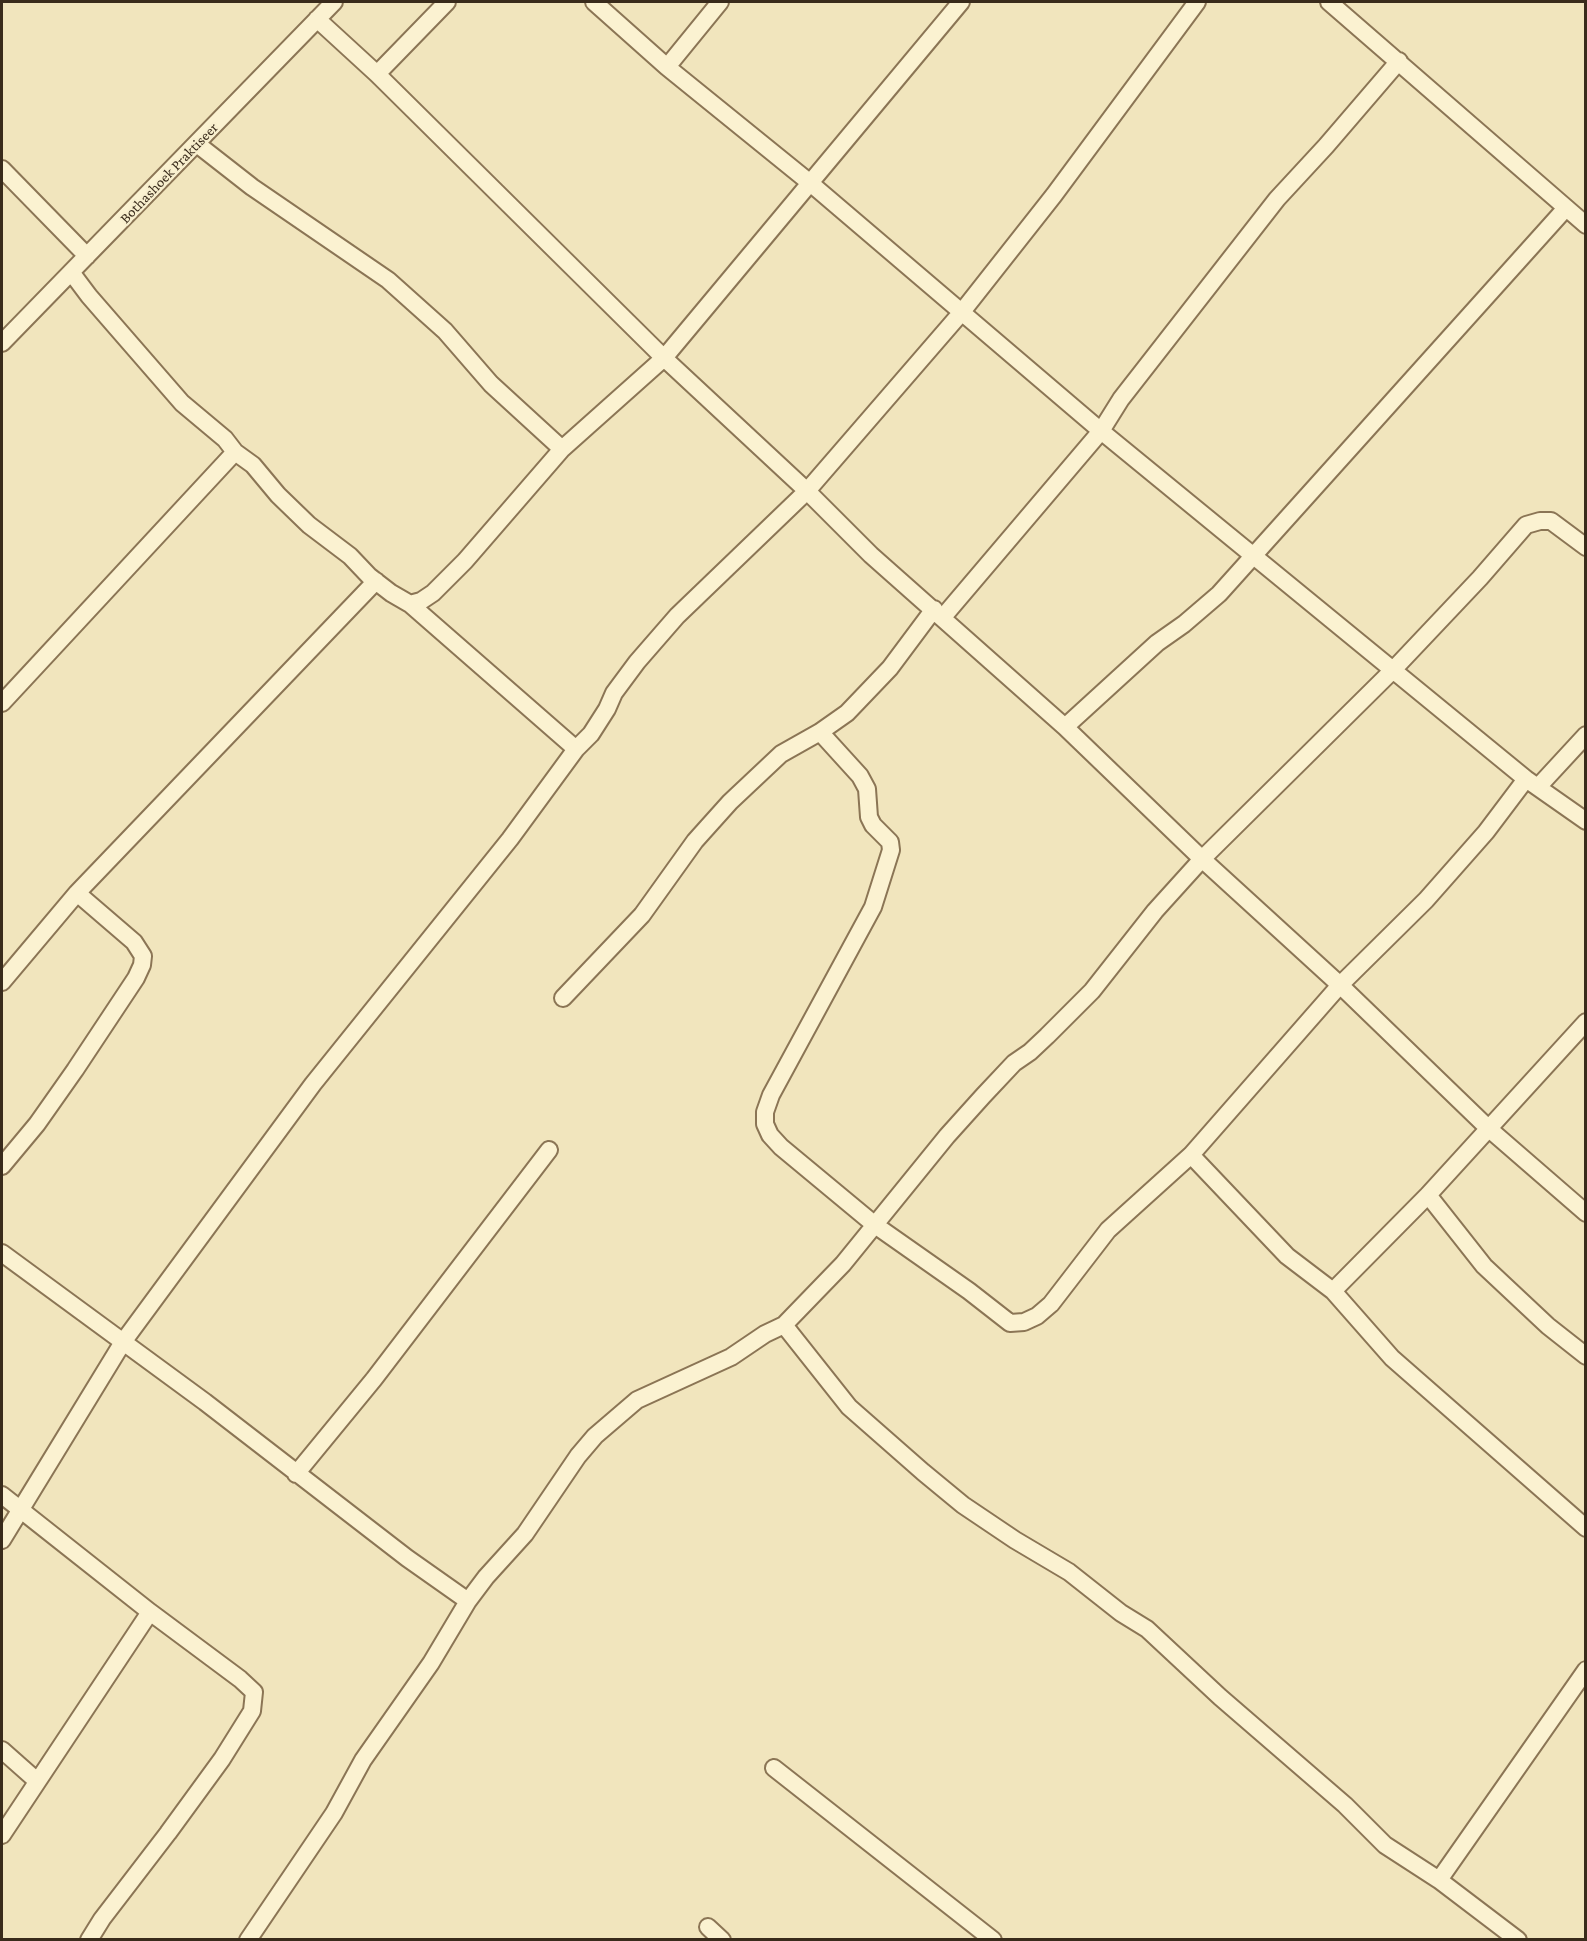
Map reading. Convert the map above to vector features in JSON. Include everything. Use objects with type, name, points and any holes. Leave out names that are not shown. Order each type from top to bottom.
[{"type":"street","name":"Bothashoek Praktiseer","points":[[2,343],[334,2]]},
{"type":"street","points":[[377,74],[447,2]]},
{"type":"street","points":[[594,2],[667,67],[809,182],[1101,431],[1532,783],[1586,822]]},
{"type":"street","points":[[667,67],[720,2]]},
{"type":"street","points":[[410,604],[421,602],[433,593],[465,561],[562,449],[664,358],[961,2]]},
{"type":"street","points":[[2,1540],[123,1342],[313,1084],[510,839],[576,749],[591,734],[600,722],[614,693],[636,662],[677,616],[807,491],[961,313],[1054,195],[1197,2]]},
{"type":"street","points":[[1329,2],[1586,225]]},
{"type":"street","points":[[317,19],[377,74],[664,358],[807,491],[871,555],[1065,727],[1202,859],[1340,985],[1488,1128],[1586,1213]]},
{"type":"street","points":[[563,998],[642,915],[695,841],[730,802],[781,754],[847,713],[1101,431],[1121,399],[1203,297],[1260,220],[1399,61]]},
{"type":"street","points":[[197,144],[260,193],[388,280],[445,331],[515,408],[562,449]]},
{"type":"street","points":[[2,168],[87,256]]},
{"type":"street","points":[[1065,727],[1157,643],[1184,624],[1219,594],[1566,208]]},
{"type":"street","points":[[71,272],[182,403],[225,440],[235,452],[254,465],[278,495],[309,525],[350,556],[390,594],[410,604],[576,749]]},
{"type":"street","points":[[2,703],[235,452]]},
{"type":"street","points":[[248,1940],[329,1822],[363,1760],[430,1663],[468,1601],[486,1577],[525,1534],[578,1456],[595,1436],[636,1400],[731,1357],[765,1334],[784,1325],[843,1264],[947,1136],[1014,1063],[1047,1036],[1092,991],[1155,911],[1202,859],[1393,670],[1474,585],[1526,525],[1551,521],[1586,547]]},
{"type":"street","points":[[2,982],[77,893],[376,581]]},
{"type":"street","points":[[819,732],[860,776],[867,789],[869,817],[873,825],[890,842],[891,850],[873,907],[771,1095],[765,1112],[765,1125],[770,1135],[781,1147],[876,1225],[1010,1323],[1024,1322],[1037,1316],[1051,1304],[1108,1230],[1191,1155],[1340,985],[1426,900],[1532,783],[1586,735]]},
{"type":"street","points":[[2,1166],[37,1124],[75,1070],[136,978],[142,965],[143,956],[135,942],[77,893]]},
{"type":"street","points":[[1333,1291],[1428,1195],[1586,1022]]},
{"type":"street","points":[[296,1474],[374,1379],[549,1150]]},
{"type":"street","points":[[1191,1155],[1287,1256],[1333,1291],[1392,1358],[1586,1528]]},
{"type":"street","points":[[1428,1195],[1484,1266],[1548,1326],[1586,1356]]},
{"type":"street","points":[[2,1253],[205,1402],[407,1558],[468,1601]]},
{"type":"street","points":[[784,1325],[811,1356],[841,1398],[905,1457],[963,1505],[1015,1540],[1069,1572],[1121,1613],[1147,1629],[1345,1805],[1375,1836],[1399,1856],[1439,1880],[1518,1940]]},
{"type":"street","points":[[2,1495],[254,1692],[255,1701],[252,1711],[222,1759],[102,1919],[89,1940]]},
{"type":"street","points":[[2,1835],[150,1612]]},
{"type":"street","points":[[1439,1880],[1586,1670]]},
{"type":"street","points":[[2,1750],[37,1780]]},
{"type":"street","points":[[774,1768],[993,1940]]},
{"type":"street","points":[[708,1928],[722,1940]]}]
